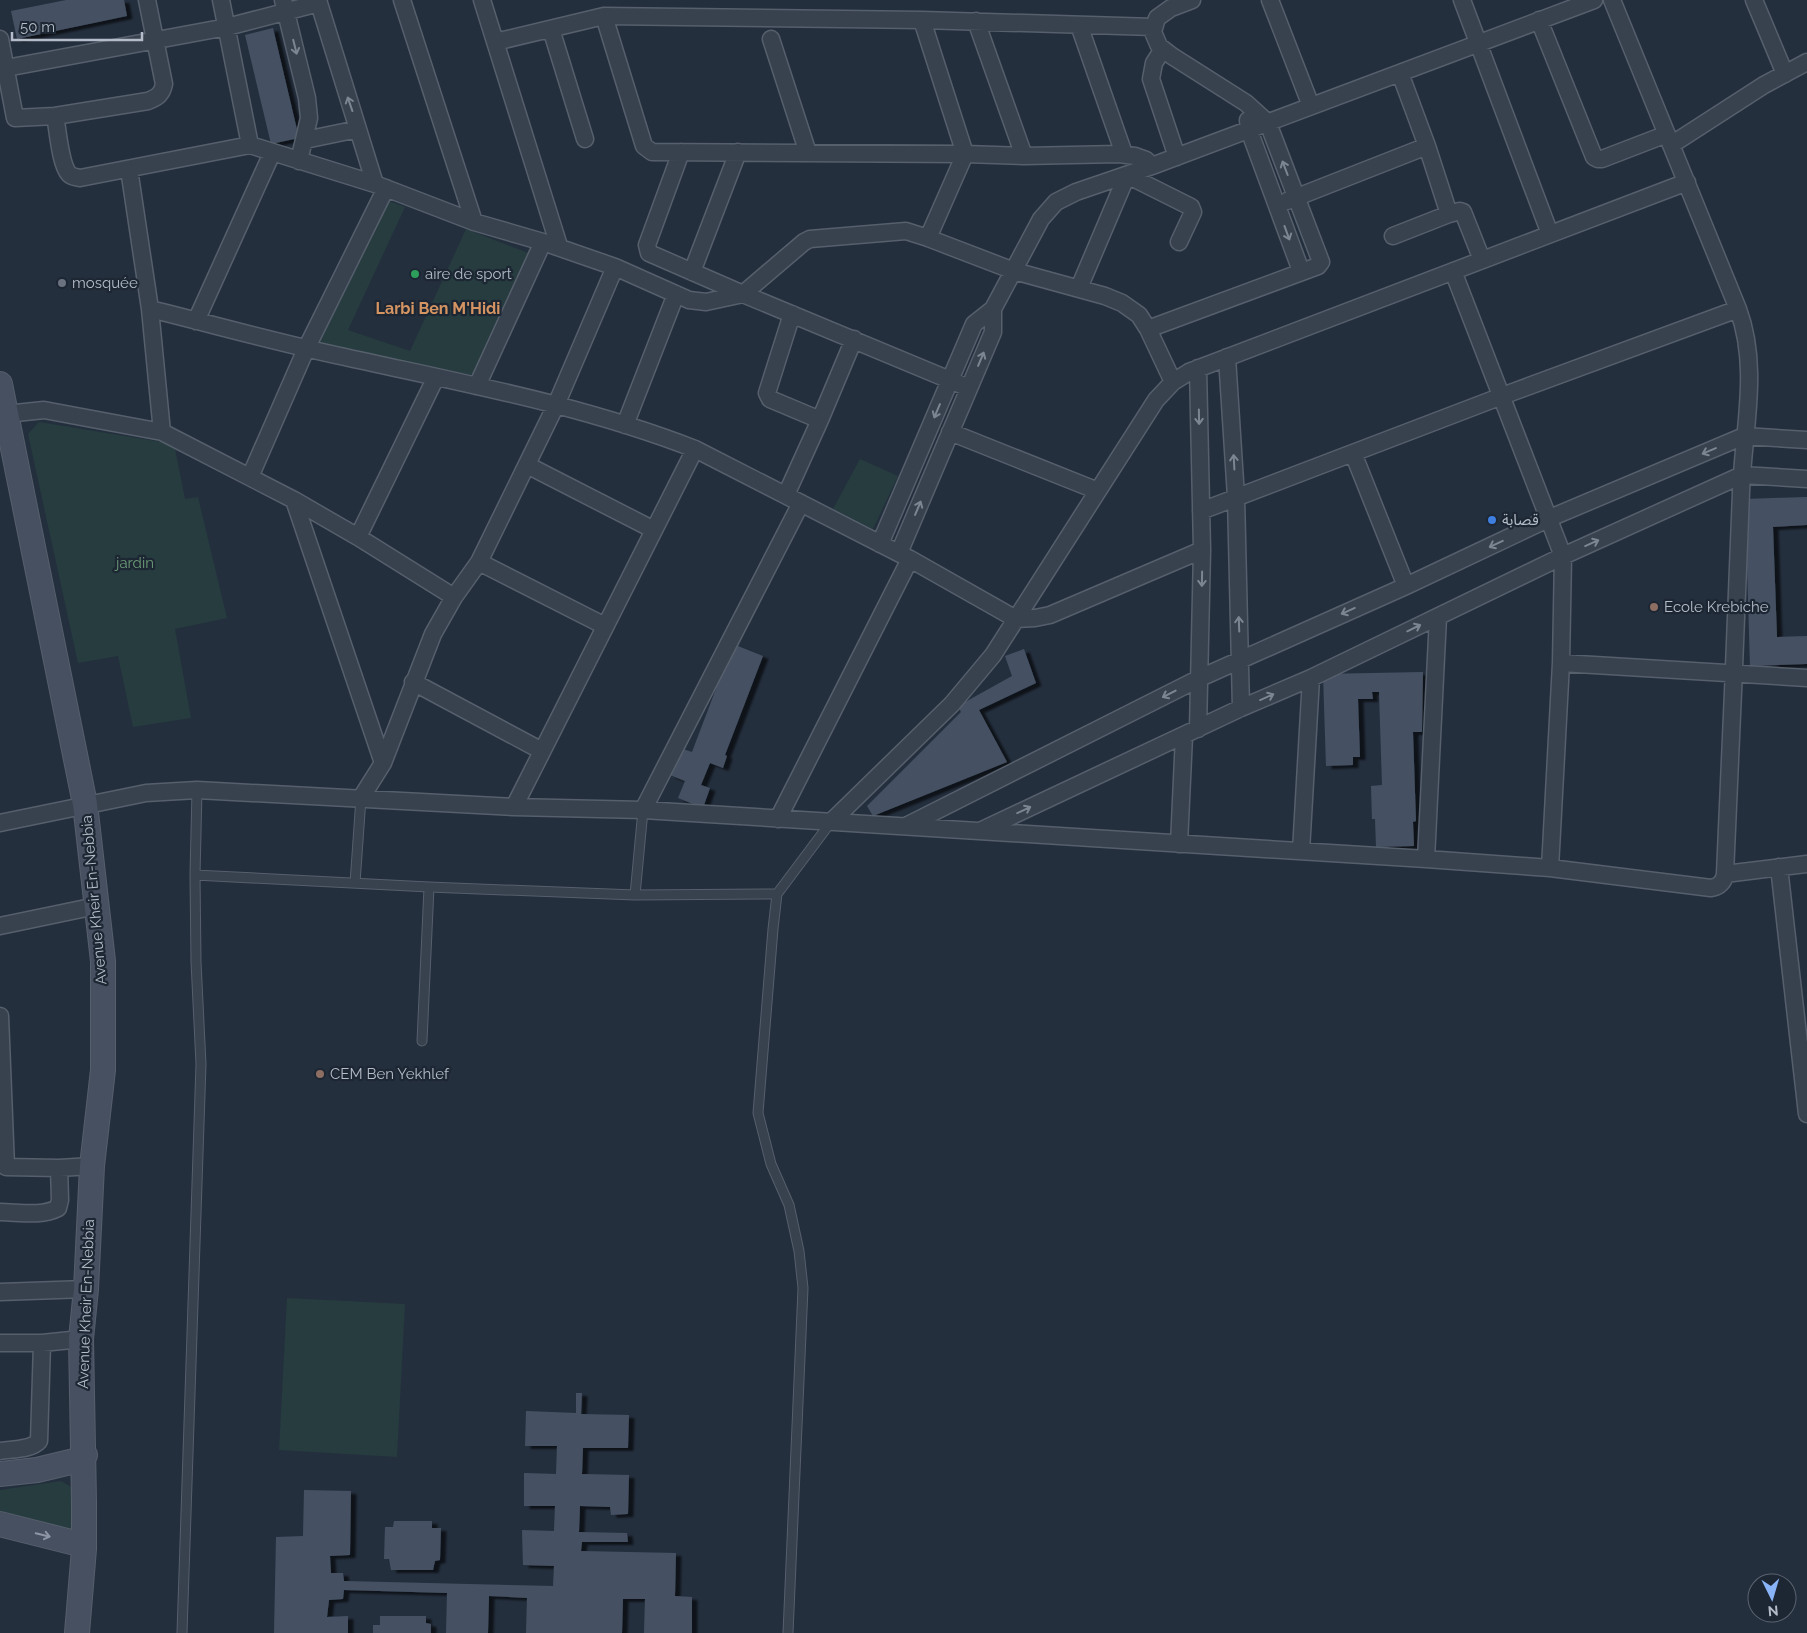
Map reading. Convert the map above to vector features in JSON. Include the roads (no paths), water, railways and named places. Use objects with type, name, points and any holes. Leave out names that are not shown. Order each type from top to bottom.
[{"type":"main road","name":"Avenue Kheir En-Nebbia","points":[[2,399],[7,454],[85,804],[102,961],[103,1070],[92,1166],[86,1289],[81,1339],[82,1417],[85,1455],[84,1549],[78,1633]]},
{"type":"main road","points":[[0,1474],[57,1466],[82,1459],[85,1455]]},
{"type":"main road","points":[[0,1524],[79,1544],[84,1549]]},
{"type":"street","points":[[0,39],[6,68],[7,119],[55,116],[148,101],[162,93],[164,84],[147,0]]},
{"type":"street","points":[[221,0],[250,145]]},
{"type":"street","points":[[402,0],[474,222]]},
{"type":"street","points":[[482,0],[559,246]]},
{"type":"street","points":[[1148,329],[1319,265],[1321,262],[1268,122],[1246,103],[1163,50],[1156,42],[1153,32],[1157,18],[1164,12],[1192,0]]},
{"type":"street","points":[[1270,0],[1311,106]]},
{"type":"street","points":[[1462,0],[1550,234]]},
{"type":"street","points":[[880,544],[974,324],[993,309],[1041,218],[1056,202],[1076,192],[1177,157],[1594,0]]},
{"type":"street","points":[[0,823],[85,804],[146,793],[197,790],[514,807],[644,810],[906,826],[1550,868],[1711,888],[1719,886],[1725,874],[1742,476],[1750,370],[1746,335],[1738,309],[1612,0]]},
{"type":"street","points":[[1754,0],[1785,74]]},
{"type":"street","points":[[6,68],[227,27],[284,6],[319,2],[358,129],[380,186],[250,477]]},
{"type":"street","points":[[284,6],[307,98],[309,118],[299,161]]},
{"type":"street","points":[[495,42],[604,16],[922,20],[1154,27]]},
{"type":"street","points":[[604,16],[644,146],[652,152],[1024,156],[1124,154],[1146,160],[1152,166]]},
{"type":"street","points":[[922,20],[965,154],[928,238]]},
{"type":"street","points":[[1540,20],[1596,158],[1602,159],[1669,139],[1807,62]]},
{"type":"street","points":[[976,22],[1024,156]]},
{"type":"street","points":[[1079,25],[1124,154]]},
{"type":"street","points":[[551,29],[585,139]]},
{"type":"street","points":[[771,40],[808,153]]},
{"type":"street","points":[[1163,50],[1154,63],[1151,80],[1177,157]]},
{"type":"street","points":[[1400,73],[1427,146],[1449,214]]},
{"type":"street","points":[[1246,103],[1249,130],[1301,271]]},
{"type":"street","points":[[55,116],[64,165],[68,174],[74,177],[80,178],[250,145],[380,186],[474,222],[559,246],[615,267],[689,300],[706,302],[743,294],[810,239],[906,231],[1014,271],[1079,288],[1122,303],[1139,315],[1148,329],[1173,382]]},
{"type":"street","points":[[305,140],[358,129]]},
{"type":"street","points":[[1277,206],[1427,146]]},
{"type":"street","points":[[681,152],[646,246],[649,253],[969,388]]},
{"type":"street","points":[[692,272],[738,152]]},
{"type":"street","points":[[196,320],[272,153]]},
{"type":"street","points":[[129,169],[150,309],[162,432]]},
{"type":"street","points":[[1127,175],[1191,206],[1193,212],[1179,242]]},
{"type":"street","points":[[1079,288],[1127,175]]},
{"type":"street","points":[[831,822],[952,704],[993,655],[1156,400],[1173,382],[1198,368],[1687,182]]},
{"type":"street","points":[[1393,236],[1460,211],[1463,212],[1482,260]]},
{"type":"street","points":[[477,386],[543,242]]},
{"type":"street","points":[[361,798],[383,763],[433,634],[454,597],[479,562],[556,405],[615,267]]},
{"type":"street","points":[[1453,271],[1550,518],[1563,556],[1561,663],[1550,868]]},
{"type":"street","points":[[625,425],[676,294]]},
{"type":"street","points":[[150,309],[306,349],[556,405],[661,436],[695,449],[786,495],[904,556],[1016,618],[1035,618],[1050,615],[1202,550]]},
{"type":"street","points":[[778,819],[904,556],[932,476],[993,332],[993,309]]},
{"type":"street","points":[[1201,511],[1502,396],[1738,309]]},
{"type":"street","points":[[792,314],[767,393],[770,399],[820,420]]},
{"type":"street","points":[[786,495],[854,339]]},
{"type":"street","points":[[1227,357],[1236,497],[1242,708]]},
{"type":"street","points":[[1179,844],[1191,732],[1200,678],[1202,550],[1198,368]]},
{"type":"street","points":[[358,537],[436,377]]},
{"type":"street","points":[[2,399],[30,410],[44,410],[162,432],[294,500],[358,537],[454,597]]},
{"type":"street","points":[[950,432],[1098,491]]},
{"type":"street","points":[[906,826],[1200,678],[1406,586],[1550,518],[1744,436],[1807,440]]},
{"type":"street","points":[[514,807],[695,449]]},
{"type":"street","points":[[1353,453],[1406,586]]},
{"type":"street","points":[[527,465],[654,530]]},
{"type":"street","points":[[913,467],[932,476]]},
{"type":"street","points":[[980,831],[1242,708],[1311,678],[1563,556],[1742,476],[1807,479]]},
{"type":"street","points":[[294,500],[383,763]]},
{"type":"street","points":[[644,810],[801,503]]},
{"type":"street","points":[[479,562],[605,626]]},
{"type":"street","points":[[1426,859],[1438,617]]},
{"type":"street","points":[[1561,663],[1807,678]]},
{"type":"street","points":[[1301,851],[1311,678]]},
{"type":"street","points":[[413,682],[542,751]]},
{"type":"street","points":[[1725,874],[1807,864]]},
{"type":"street","points":[[1779,867],[1807,1114]]},
{"type":"street","points":[[0,926],[96,906]]},
{"type":"street","points":[[0,1016],[3,1167],[59,1168],[92,1166]]},
{"type":"street","points":[[0,1212],[23,1214],[51,1211],[58,1208],[60,1200],[59,1168]]},
{"type":"street","points":[[0,1292],[86,1289]]},
{"type":"street","points":[[0,1343],[42,1343],[81,1339]]},
{"type":"street","points":[[0,1451],[34,1445],[39,1441],[42,1343]]},
{"type":"lane","points":[[182,1633],[201,1064],[196,962],[195,875],[197,790]]},
{"type":"lane","points":[[355,882],[361,798]]},
{"type":"lane","points":[[635,894],[644,810]]},
{"type":"lane","points":[[788,1633],[803,1288],[788,1205],[771,1164],[758,1114],[773,929],[778,894],[831,822]]},
{"type":"lane","points":[[195,875],[429,887],[635,894],[778,894]]},
{"type":"lane","points":[[422,1041],[429,887]]},
{"type":"place","name":"aire de sport","points":[[415,274]]},
{"type":"place","name":"mosquée","points":[[62,283]]},
{"type":"place","name":"قصابة","points":[[1492,520]]},
{"type":"place","name":"Ecole Krebiche","points":[[1654,607]]},
{"type":"place","name":"CEM Ben Yekhlef","points":[[320,1074]]},
{"type":"district","name":"Larbi Ben M'Hidi","points":[[438,308]]},
{"type":"park label","name":"jardin","points":[[135,563]]}]
